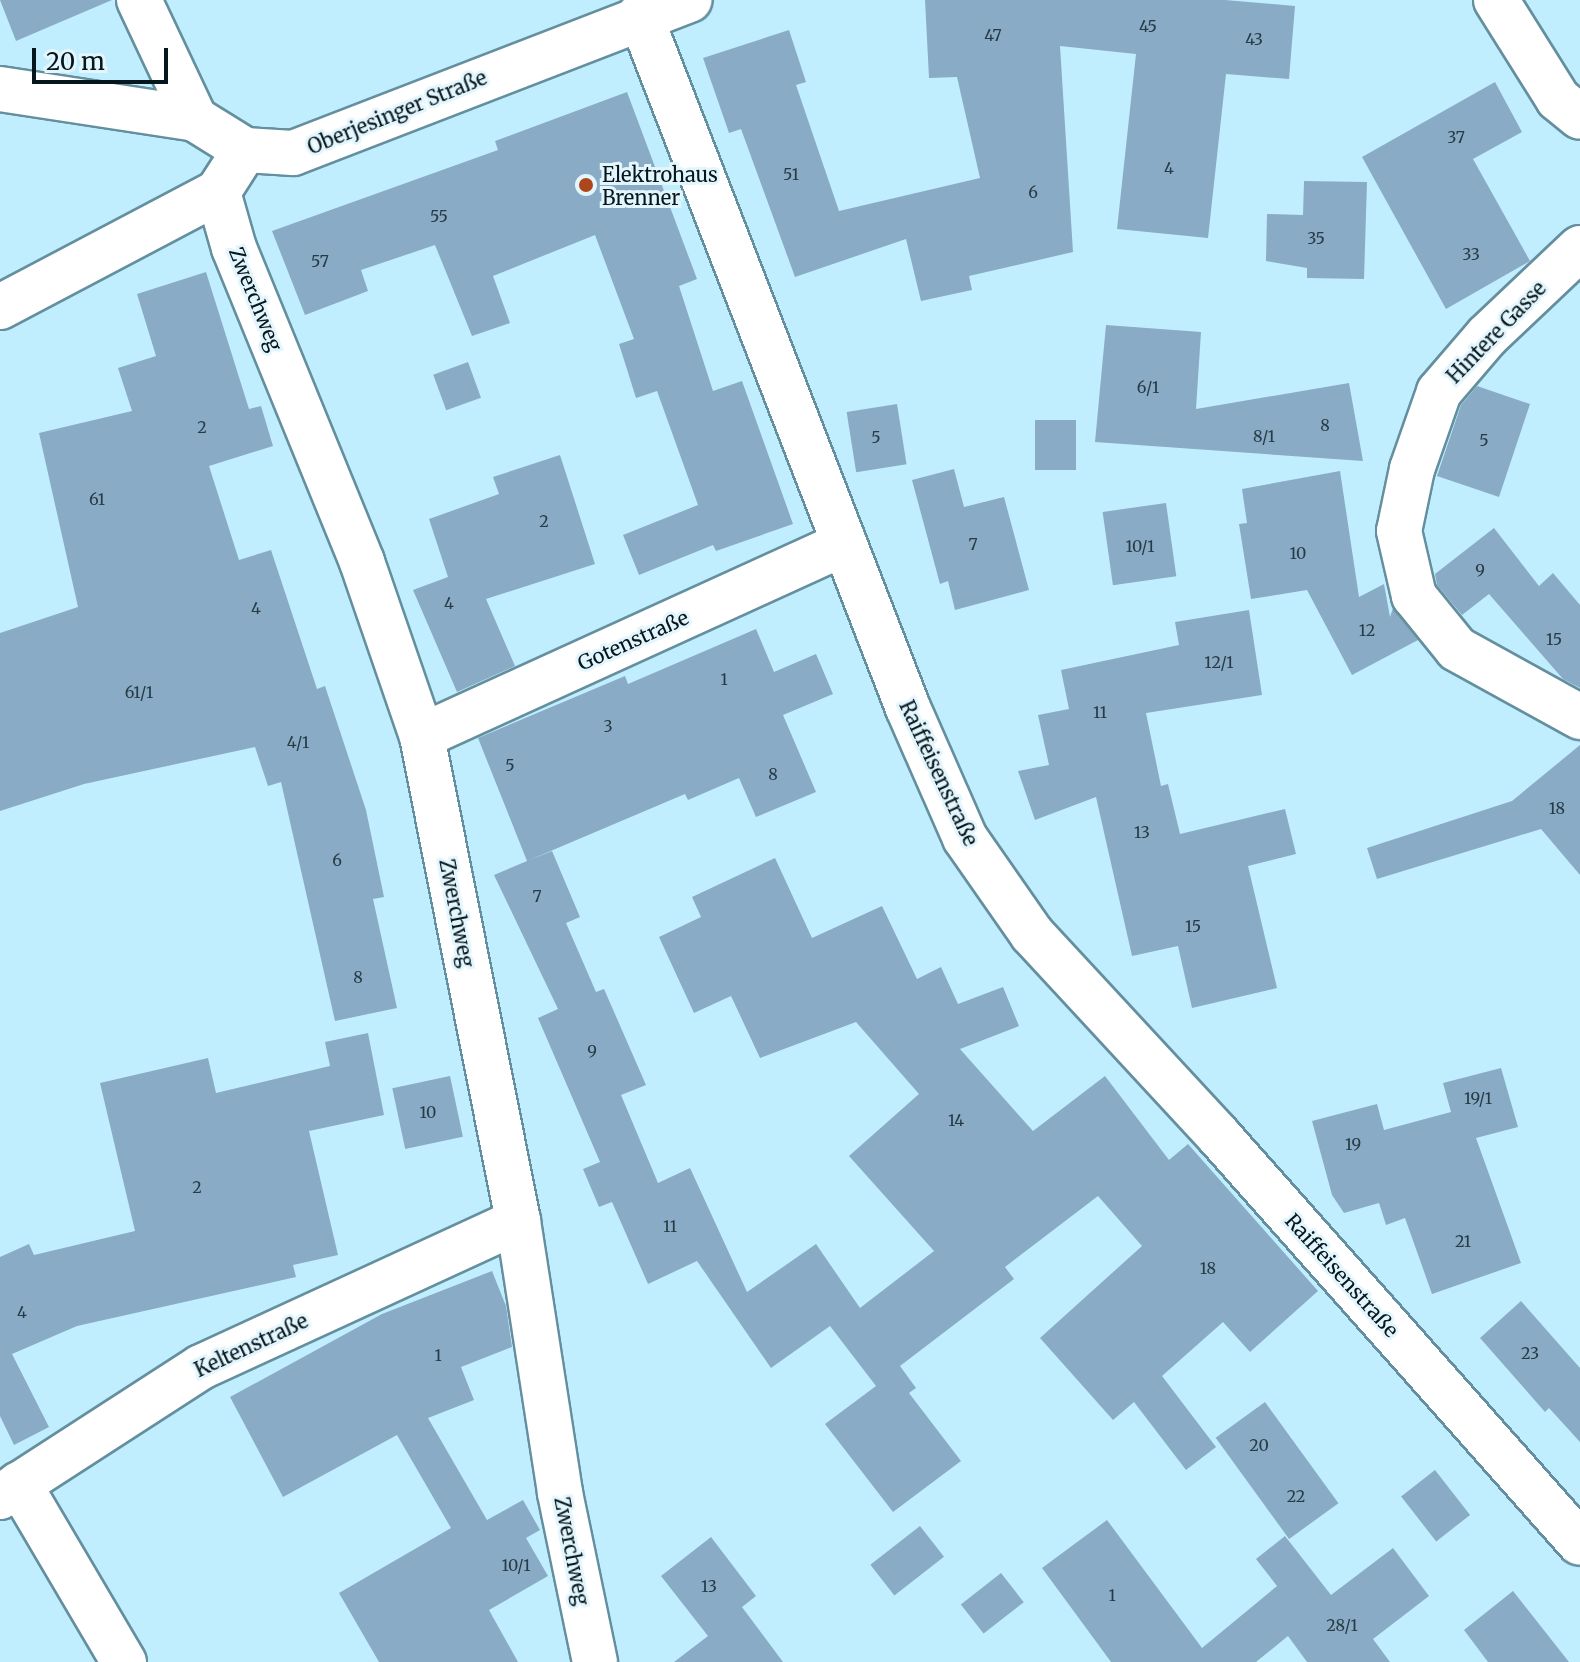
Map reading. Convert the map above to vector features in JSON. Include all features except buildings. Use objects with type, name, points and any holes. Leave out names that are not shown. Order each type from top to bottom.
[{"type":"street","points":[[139,0],[195,119]]},
{"type":"street","name":"Oberjesinger Straße","points":[[245,150],[293,153],[640,15],[689,0]]},
{"type":"street","points":[[1496,0],[1558,99],[1580,117]]},
{"type":"street","name":"Raiffeisenstraße","points":[[640,15],[844,544],[965,838],[1032,934],[1218,1135],[1580,1543]]},
{"type":"street","points":[[0,89],[195,119],[245,150],[218,192],[0,307]]},
{"type":"street","name":"Zwerchweg","points":[[218,192],[234,248],[362,562],[422,736],[518,1221],[560,1493],[595,1662]]},
{"type":"street","name":"Hintere Gasse","points":[[1580,248],[1487,336],[1439,392],[1412,469],[1399,531],[1414,596],[1457,649],[1580,717]]},
{"type":"street","name":"Gotenstraße","points":[[422,736],[844,544]]},
{"type":"street","name":"Keltenstraße","points":[[10,1491],[201,1367],[518,1221]]},
{"type":"street","points":[[10,1491],[124,1662]]},
{"type":"place","name":"Elektrohaus Brenner","points":[[586,185]]}]
